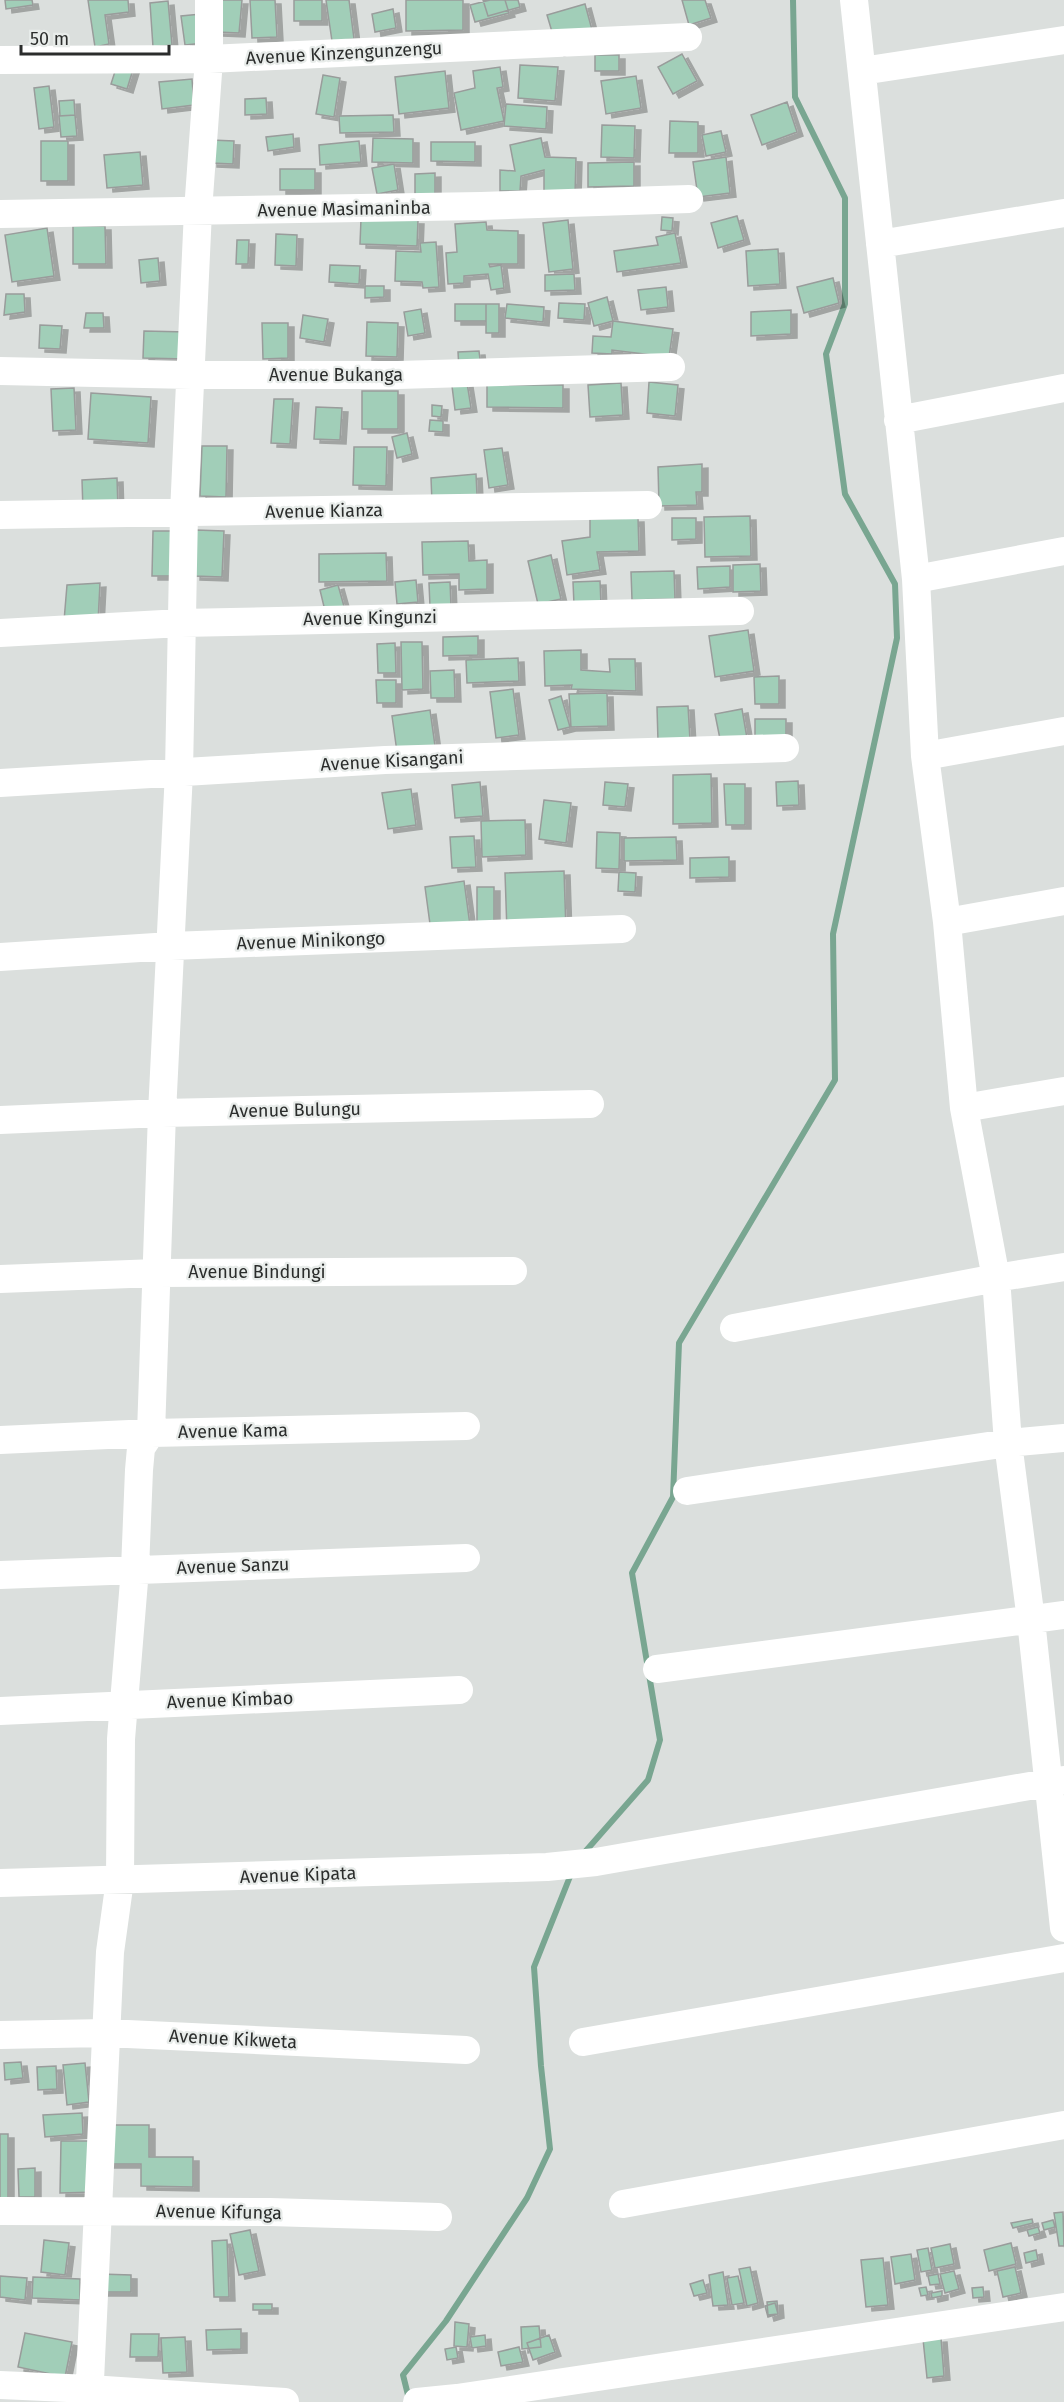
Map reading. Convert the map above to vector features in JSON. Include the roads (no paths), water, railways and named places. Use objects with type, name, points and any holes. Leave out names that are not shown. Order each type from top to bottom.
[{"type":"street","points":[[90,2395],[110,1952],[120,1880],[121,1738],[135,1569],[141,1448],[151,1433],[162,1113],[179,772],[184,513],[198,212],[209,59],[209,0]]},
{"type":"street","points":[[854,0],[916,579],[925,756],[947,922],[964,1108],[996,1278],[1008,1443],[1031,1620],[1056,1781],[1064,1928]]},
{"type":"street","name":"Avenue Kinzengunzengu","points":[[0,60],[209,59],[688,37]]},
{"type":"street","points":[[862,71],[1064,40]]},
{"type":"street","name":"Avenue Masimaninba","points":[[0,213],[198,212],[688,199]]},
{"type":"street","points":[[880,244],[1064,213]]},
{"type":"street","name":"Avenue Bukanga","points":[[0,371],[192,375],[398,375],[671,367]]},
{"type":"street","points":[[898,420],[1064,388]]},
{"type":"street","name":"Avenue Kianza","points":[[0,515],[648,505]]},
{"type":"street","points":[[916,579],[1064,552]]},
{"type":"street","name":"Avenue Kingunzi","points":[[0,633],[181,623],[740,611]]},
{"type":"street","points":[[925,756],[1064,731]]},
{"type":"street","name":"Avenue Kisangani","points":[[0,783],[385,760],[784,748]]},
{"type":"street","points":[[947,922],[1064,901]]},
{"type":"street","name":"Avenue Minikongo","points":[[0,957],[171,946],[622,929]]},
{"type":"street","points":[[964,1108],[1064,1091]]},
{"type":"street","name":"Avenue Bulungu","points":[[0,1120],[162,1113],[590,1104]]},
{"type":"street","points":[[734,1328],[1064,1267]]},
{"type":"street","name":"Avenue Bindungi","points":[[0,1279],[156,1273],[513,1271]]},
{"type":"street","name":"Avenue Kama","points":[[0,1440],[151,1433],[465,1426]]},
{"type":"street","points":[[687,1491],[1008,1443],[1064,1438]]},
{"type":"street","name":"Avenue Sanzu","points":[[0,1575],[466,1558]]},
{"type":"street","points":[[657,1669],[1064,1615]]},
{"type":"street","name":"Avenue Kimbao","points":[[0,1712],[459,1690]]},
{"type":"street","name":"Avenue Kipata","points":[[0,1883],[547,1867],[596,1862],[1056,1781]]},
{"type":"street","points":[[583,2042],[1064,1958]]},
{"type":"street","name":"Avenue Kikweta","points":[[0,2035],[106,2033],[466,2050]]},
{"type":"street","points":[[623,2204],[1064,2125]]},
{"type":"street","name":"Avenue Kifunga","points":[[0,2211],[438,2217]]},
{"type":"street","points":[[417,2402],[1064,2307]]},
{"type":"street","points":[[0,2385],[90,2395],[285,2402]]},
{"type":"waterway","points":[[584,1853],[648,1780],[660,1740],[632,1573],[673,1497],[679,1343],[835,1080],[833,934],[897,638],[895,584],[845,494],[826,354],[845,304],[845,198],[795,97],[793,0]]},
{"type":"waterway","points":[[409,2399],[403,2375],[446,2321],[527,2198],[550,2149],[534,1967],[571,1874]]}]
